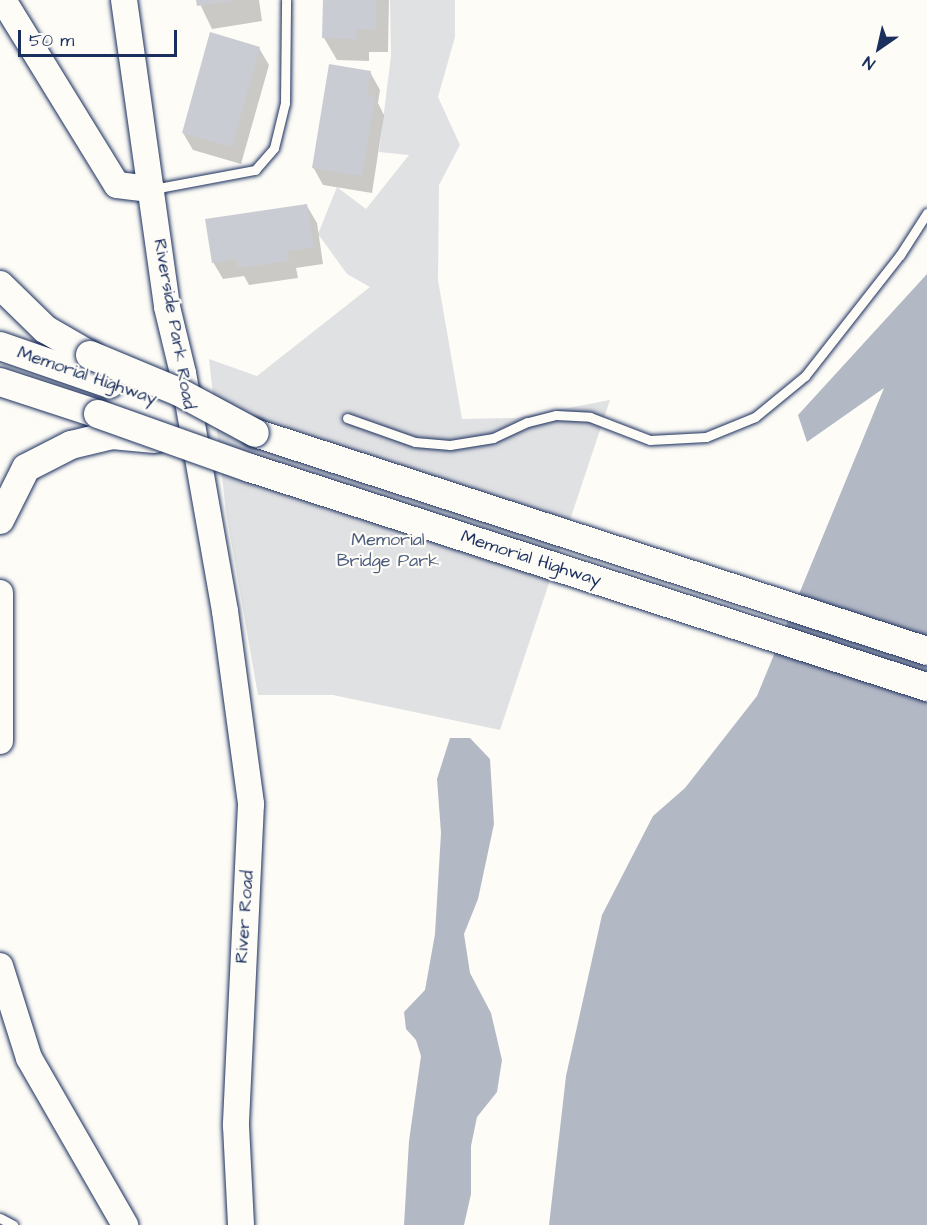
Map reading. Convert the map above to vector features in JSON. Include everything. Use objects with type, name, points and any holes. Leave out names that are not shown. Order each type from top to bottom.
[{"type":"main road","points":[[3,0],[117,185],[152,189]]},
{"type":"main road","name":"Riverside Park Road","points":[[124,0],[167,307],[183,373],[225,610]]},
{"type":"main road","points":[[0,285],[45,329],[90,355],[179,392],[255,433]]},
{"type":"main road","name":"Memorial Highway","points":[[0,346],[255,433],[927,651]]},
{"type":"main road","name":"Memorial Highway","points":[[0,382],[927,687]]},
{"type":"main road","points":[[0,520],[26,468],[71,445],[112,435],[172,440]]},
{"type":"main road","points":[[0,593],[0,741]]},
{"type":"main road","name":"River Road","points":[[225,610],[251,804],[236,1126],[241,1225]]},
{"type":"main road","points":[[0,966],[29,1058],[125,1225]]},
{"type":"lane","points":[[152,189],[255,170],[274,148],[285,103],[286,0]]},
{"type":"lane","points":[[348,418],[415,442],[450,445],[493,438],[528,422],[556,415],[590,417],[650,440],[706,437],[754,417],[805,376],[900,255],[927,213]]},
{"type":"lane","points":[[0,1218],[13,1225]]},
{"type":"green space","name":"Memorial Bridge Park","points":[[390,0],[455,0],[455,37],[438,97],[460,145],[439,185],[438,280],[462,419],[516,418],[610,400],[500,730],[333,695],[258,695],[226,512],[209,359],[257,376],[370,287],[347,274],[318,234],[337,187],[366,209],[409,155],[379,152],[391,56]]},
{"type":"shaded area","points":[[927,274],[927,1225],[549,1225],[566,1076],[602,915],[653,816],[685,788],[757,696],[884,388],[807,442],[798,415]]},
{"type":"shaded area","points":[[450,738],[470,738],[490,759],[494,824],[478,899],[464,934],[470,973],[491,1013],[502,1060],[497,1092],[477,1117],[471,1146],[471,1194],[464,1225],[404,1225],[409,1141],[421,1056],[416,1040],[406,1029],[404,1012],[425,990],[435,934],[441,833],[437,779]]},
{"type":"building","points":[[196,0],[231,0],[231,1],[197,6]]},
{"type":"building","points":[[323,0],[376,0],[376,30],[357,29],[356,39],[322,38]]},
{"type":"building","points":[[210,32],[260,47],[232,147],[182,133]]},
{"type":"building","points":[[329,64],[371,71],[367,95],[375,96],[362,176],[312,168]]},
{"type":"building","points":[[307,204],[314,247],[287,251],[289,261],[238,268],[236,259],[212,263],[205,219]]}]
